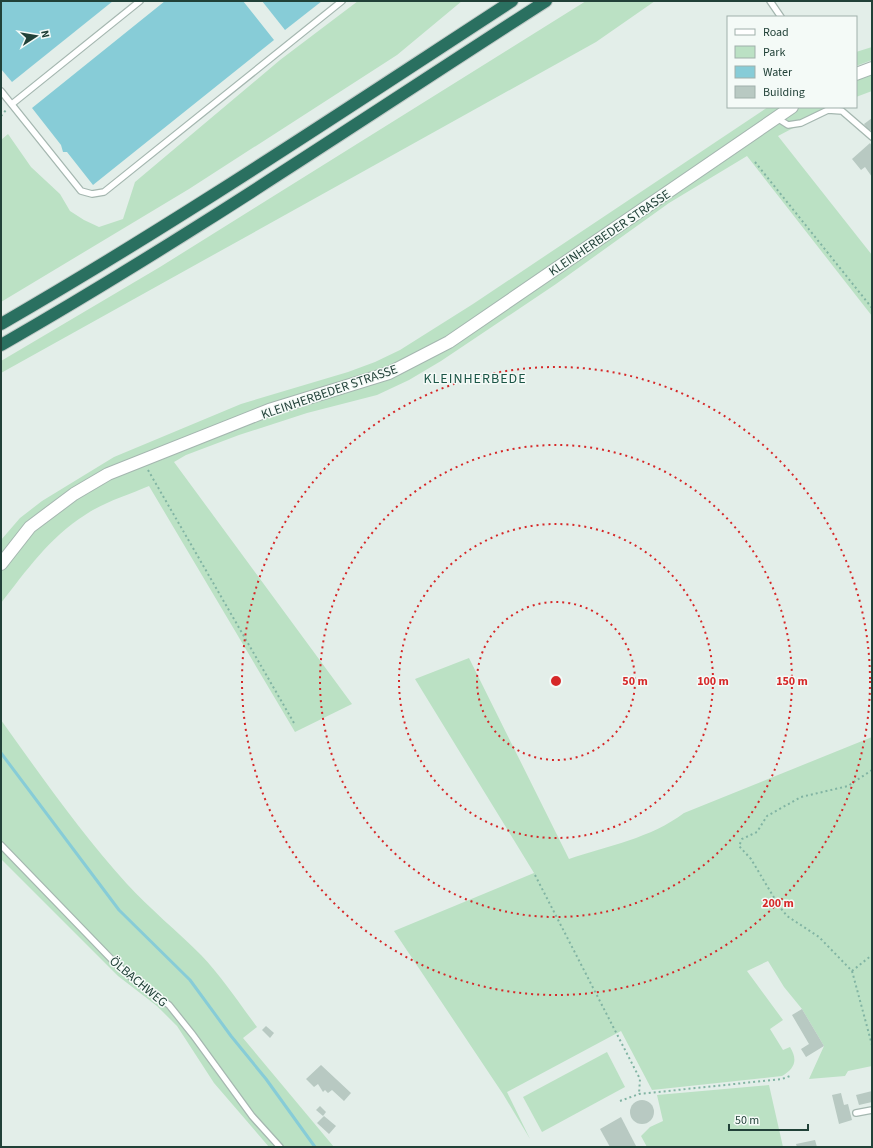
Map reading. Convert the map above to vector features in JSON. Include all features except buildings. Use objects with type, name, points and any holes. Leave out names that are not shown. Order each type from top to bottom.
[{"type":"highway","points":[[1,324],[202,202],[512,1]]},
{"type":"highway","points":[[1,345],[210,219],[546,1]]},
{"type":"highway","points":[[513,22],[552,1]]},
{"type":"street","points":[[857,74],[872,68]]},
{"type":"street","name":"KLEINHERBEDER STRASSE","points":[[1,564],[30,527],[74,494],[108,474],[268,410],[389,373],[450,342],[791,108]]},
{"type":"lane","points":[[12,104],[140,1]]},
{"type":"lane","points":[[1,91],[81,191],[92,194],[104,192],[342,1]]},
{"type":"lane","points":[[770,1],[780,16]]},
{"type":"lane","points":[[777,118],[788,126],[801,123],[828,110],[842,111],[872,137]]},
{"type":"lane","name":"ÖLBACHWEG","points":[[1,845],[117,965],[137,982],[169,1005],[193,1035],[252,1116],[280,1147]]},
{"type":"lane","points":[[856,1113],[872,1110]]},
{"type":"path","points":[[755,162],[872,308]]},
{"type":"path","points":[[143,460],[162,496],[294,723]]},
{"type":"path","points":[[872,770],[848,786],[800,797],[767,816],[757,832],[742,839],[739,846],[751,859],[779,906],[787,916],[820,937],[852,971],[872,1045]]},
{"type":"path","points":[[535,876],[640,1079],[639,1094]]},
{"type":"path","points":[[852,971],[872,955]]},
{"type":"path","points":[[620,1101],[639,1094],[782,1079],[790,1076]]},
{"type":"green space","points":[[358,1],[462,1],[397,55],[189,189],[1,302],[1,140],[8,134],[31,167],[60,194],[70,211],[99,227],[123,219],[135,182],[280,60]]},
{"type":"green space","points":[[586,1],[655,1],[596,42],[1,373],[1,361],[160,267]]},
{"type":"green space","points":[[872,47],[872,60],[857,66],[857,52]]},
{"type":"green space","points":[[872,75],[872,91],[857,97],[857,80]]},
{"type":"green space","points":[[767,108],[831,108],[778,136],[872,255],[872,316],[747,156],[669,203],[556,284],[441,361],[409,380],[377,395],[307,413],[239,435],[186,455],[174,462],[352,704],[295,732],[149,486],[100,506],[72,524],[39,555],[1,603],[1,540],[20,518],[42,501],[114,457],[241,404],[348,372],[375,362],[400,350],[473,304]]},
{"type":"green space","points":[[469,658],[569,859],[658,829],[684,813],[872,737],[872,1066],[848,1071],[845,1076],[809,1079],[824,1046],[802,1009],[784,987],[768,961],[747,971],[783,1020],[770,1029],[783,1050],[790,1047],[794,1056],[794,1063],[792,1067],[782,1076],[652,1090],[621,1031],[507,1092],[530,1139],[503,1094],[394,931],[534,873],[415,679]]},
{"type":"green space","points":[[1,720],[62,804],[110,865],[154,911],[209,963],[257,1027],[243,1038],[334,1147],[269,1147],[214,1083],[177,1026],[157,1006],[118,976],[1,859]]},
{"type":"green space","points":[[607,1052],[625,1087],[542,1132],[523,1097]]},
{"type":"green space","points":[[769,1085],[783,1147],[647,1147],[641,1136],[650,1127],[663,1121],[657,1095]]},
{"type":"water","points":[[1,1],[113,1],[12,82],[1,69]]},
{"type":"water","points":[[165,1],[243,1],[274,40],[93,185],[67,152],[63,152],[61,145],[32,108]]},
{"type":"water","points":[[262,1],[322,1],[285,30]]},
{"type":"waterway","points":[[1,753],[119,910],[190,980],[231,1036],[266,1079],[315,1147]]},
{"type":"district","name":"KLEINHERBEDE","points":[[475,378]]}]
